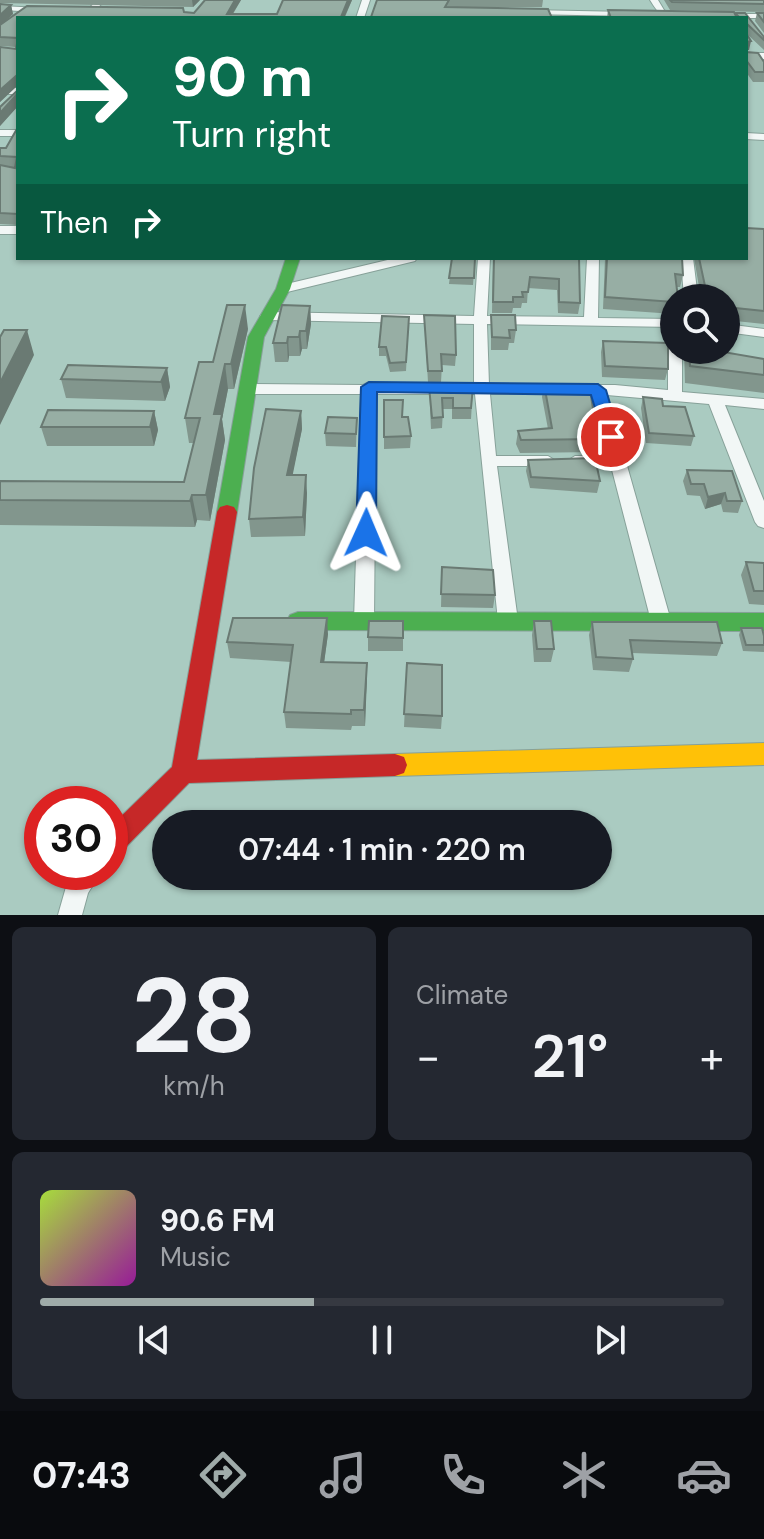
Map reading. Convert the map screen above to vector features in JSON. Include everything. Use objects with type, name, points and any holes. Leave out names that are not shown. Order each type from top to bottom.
[{"type":"street","points":[[18,16],[34,0]]},
{"type":"street","points":[[92,10],[101,0]]},
{"type":"street","points":[[593,0],[595,16]]},
{"type":"street","points":[[654,0],[661,12],[669,16]]},
{"type":"street","points":[[0,8],[52,10]]},
{"type":"street","points":[[81,14],[106,10]]},
{"type":"street","points":[[519,16],[518,12],[639,15]]},
{"type":"street","points":[[654,15],[662,16]]},
{"type":"street","points":[[678,16],[684,15]]},
{"type":"street","points":[[714,16],[764,16]]},
{"type":"street","points":[[748,17],[755,31]]},
{"type":"street","points":[[9,101],[16,93]]},
{"type":"street","points":[[128,827],[183,772],[216,621],[256,337],[283,289],[292,260]]},
{"type":"street","points":[[283,289],[403,260]]},
{"type":"street","points":[[484,260],[477,318],[508,621]]},
{"type":"street","points":[[591,320],[593,260]]},
{"type":"street","points":[[687,260],[690,284]]},
{"type":"street","points":[[267,316],[660,322]]},
{"type":"street","points":[[740,330],[764,333]]},
{"type":"street","points":[[675,364],[675,395]]},
{"type":"street","points":[[364,621],[369,387]]},
{"type":"street","points":[[247,389],[598,390],[764,404]]},
{"type":"street","points":[[598,390],[661,621]]},
{"type":"street","points":[[715,399],[763,519]]},
{"type":"street","points":[[490,461],[618,461]]},
{"type":"street","points":[[286,621],[764,622]]},
{"type":"street","points":[[183,772],[764,754]]},
{"type":"street","points":[[70,915],[77,890]]},
{"type":"building","points":[[205,0],[235,0],[227,14],[277,14],[283,0],[348,0],[341,16],[16,16],[16,38],[0,37],[0,25],[27,6],[183,8],[184,12],[194,13]]},
{"type":"building","points":[[377,0],[449,0],[445,7],[548,9],[551,16],[371,16]]},
{"type":"building","points":[[670,0],[764,0],[764,4],[672,2]]},
{"type":"building","points":[[0,4],[11,5],[0,15]]},
{"type":"building","points":[[608,10],[734,12],[736,16],[610,16]]},
{"type":"building","points":[[748,17],[764,37],[764,40],[748,25]]},
{"type":"building","points":[[0,47],[16,49],[16,76],[0,90]]},
{"type":"building","points":[[748,52],[758,53],[764,62],[764,72],[755,72],[748,63]]},
{"type":"building","points":[[16,92],[0,113],[0,107]]},
{"type":"building","points":[[16,130],[16,157],[0,156],[0,148],[6,148]]},
{"type":"building","points":[[16,162],[16,214],[0,213],[0,165],[15,168]]},
{"type":"building","points":[[748,228],[764,229],[764,311],[740,308],[740,284],[705,284],[699,260],[748,260]]},
{"type":"building","points":[[452,260],[475,260],[474,278],[449,278]]},
{"type":"building","points":[[494,260],[579,260],[580,303],[559,302],[559,279],[530,277],[528,292],[522,292],[523,297],[513,297],[513,302],[493,302]]},
{"type":"building","points":[[607,260],[682,260],[683,275],[675,274],[676,284],[660,284],[660,301],[605,297]]},
{"type":"building","points":[[227,305],[245,305],[231,364],[225,364],[214,414],[222,414],[206,495],[192,495],[190,501],[0,500],[0,481],[184,482],[200,418],[185,418],[199,362],[213,362]]},
{"type":"building","points":[[282,305],[310,306],[306,331],[300,331],[299,337],[288,337],[287,343],[273,343]]},
{"type":"building","points":[[424,315],[455,316],[456,355],[441,354],[442,371],[428,371]]},
{"type":"building","points":[[491,315],[515,315],[516,330],[509,330],[510,338],[492,337]]},
{"type":"building","points":[[382,316],[409,317],[406,362],[390,363],[386,347],[379,347]]},
{"type":"building","points":[[4,330],[27,330],[0,383],[0,337]]},
{"type":"building","points":[[603,341],[660,343],[660,364],[668,364],[668,369],[605,366]]},
{"type":"building","points":[[740,355],[764,359],[764,375],[690,366],[740,364]]},
{"type":"building","points":[[68,365],[167,368],[161,382],[61,379]]},
{"type":"building","points":[[544,384],[589,384],[598,439],[521,440],[518,431],[552,428]]},
{"type":"building","points":[[429,386],[473,386],[471,408],[453,408],[453,398],[442,398],[443,417],[432,418]]},
{"type":"building","points":[[643,397],[662,399],[663,406],[685,407],[694,436],[649,433]]},
{"type":"building","points":[[384,400],[403,400],[402,417],[408,417],[411,436],[384,437]]},
{"type":"building","points":[[266,409],[301,411],[287,475],[306,475],[303,517],[249,519],[254,468]]},
{"type":"building","points":[[48,410],[154,411],[150,427],[41,427]]},
{"type":"building","points":[[328,417],[357,418],[356,434],[325,433]]},
{"type":"building","points":[[595,458],[600,481],[531,477],[528,460]]},
{"type":"building","points":[[687,470],[732,471],[742,501],[727,501],[725,493],[708,497],[704,484],[691,484]]},
{"type":"building","points":[[746,562],[764,563],[764,591],[754,591]]},
{"type":"building","points":[[442,567],[493,570],[495,595],[441,594]]},
{"type":"building","points":[[233,618],[327,618],[321,662],[367,663],[364,710],[351,710],[351,714],[284,712],[293,645],[227,642]]},
{"type":"building","points":[[369,621],[403,621],[403,638],[368,637]]},
{"type":"building","points":[[534,621],[551,621],[554,649],[537,649]]},
{"type":"building","points":[[592,622],[717,622],[722,643],[630,640],[633,659],[596,657]]},
{"type":"building","points":[[741,628],[762,628],[764,645],[746,645]]},
{"type":"building","points":[[407,663],[442,665],[442,716],[404,714]]},
{"type":"traffic: fast","points":[[227,512],[256,337],[283,289],[292,260]]},
{"type":"traffic: fast","points":[[298,621],[764,622]]},
{"type":"traffic: slow","points":[[395,765],[764,754]]},
{"type":"traffic: jam","points":[[128,827],[183,772],[227,512]]},
{"type":"traffic: jam","points":[[183,772],[395,765]]},
{"type":"route","points":[[366,533],[369,387],[598,390],[611,437]]}]
